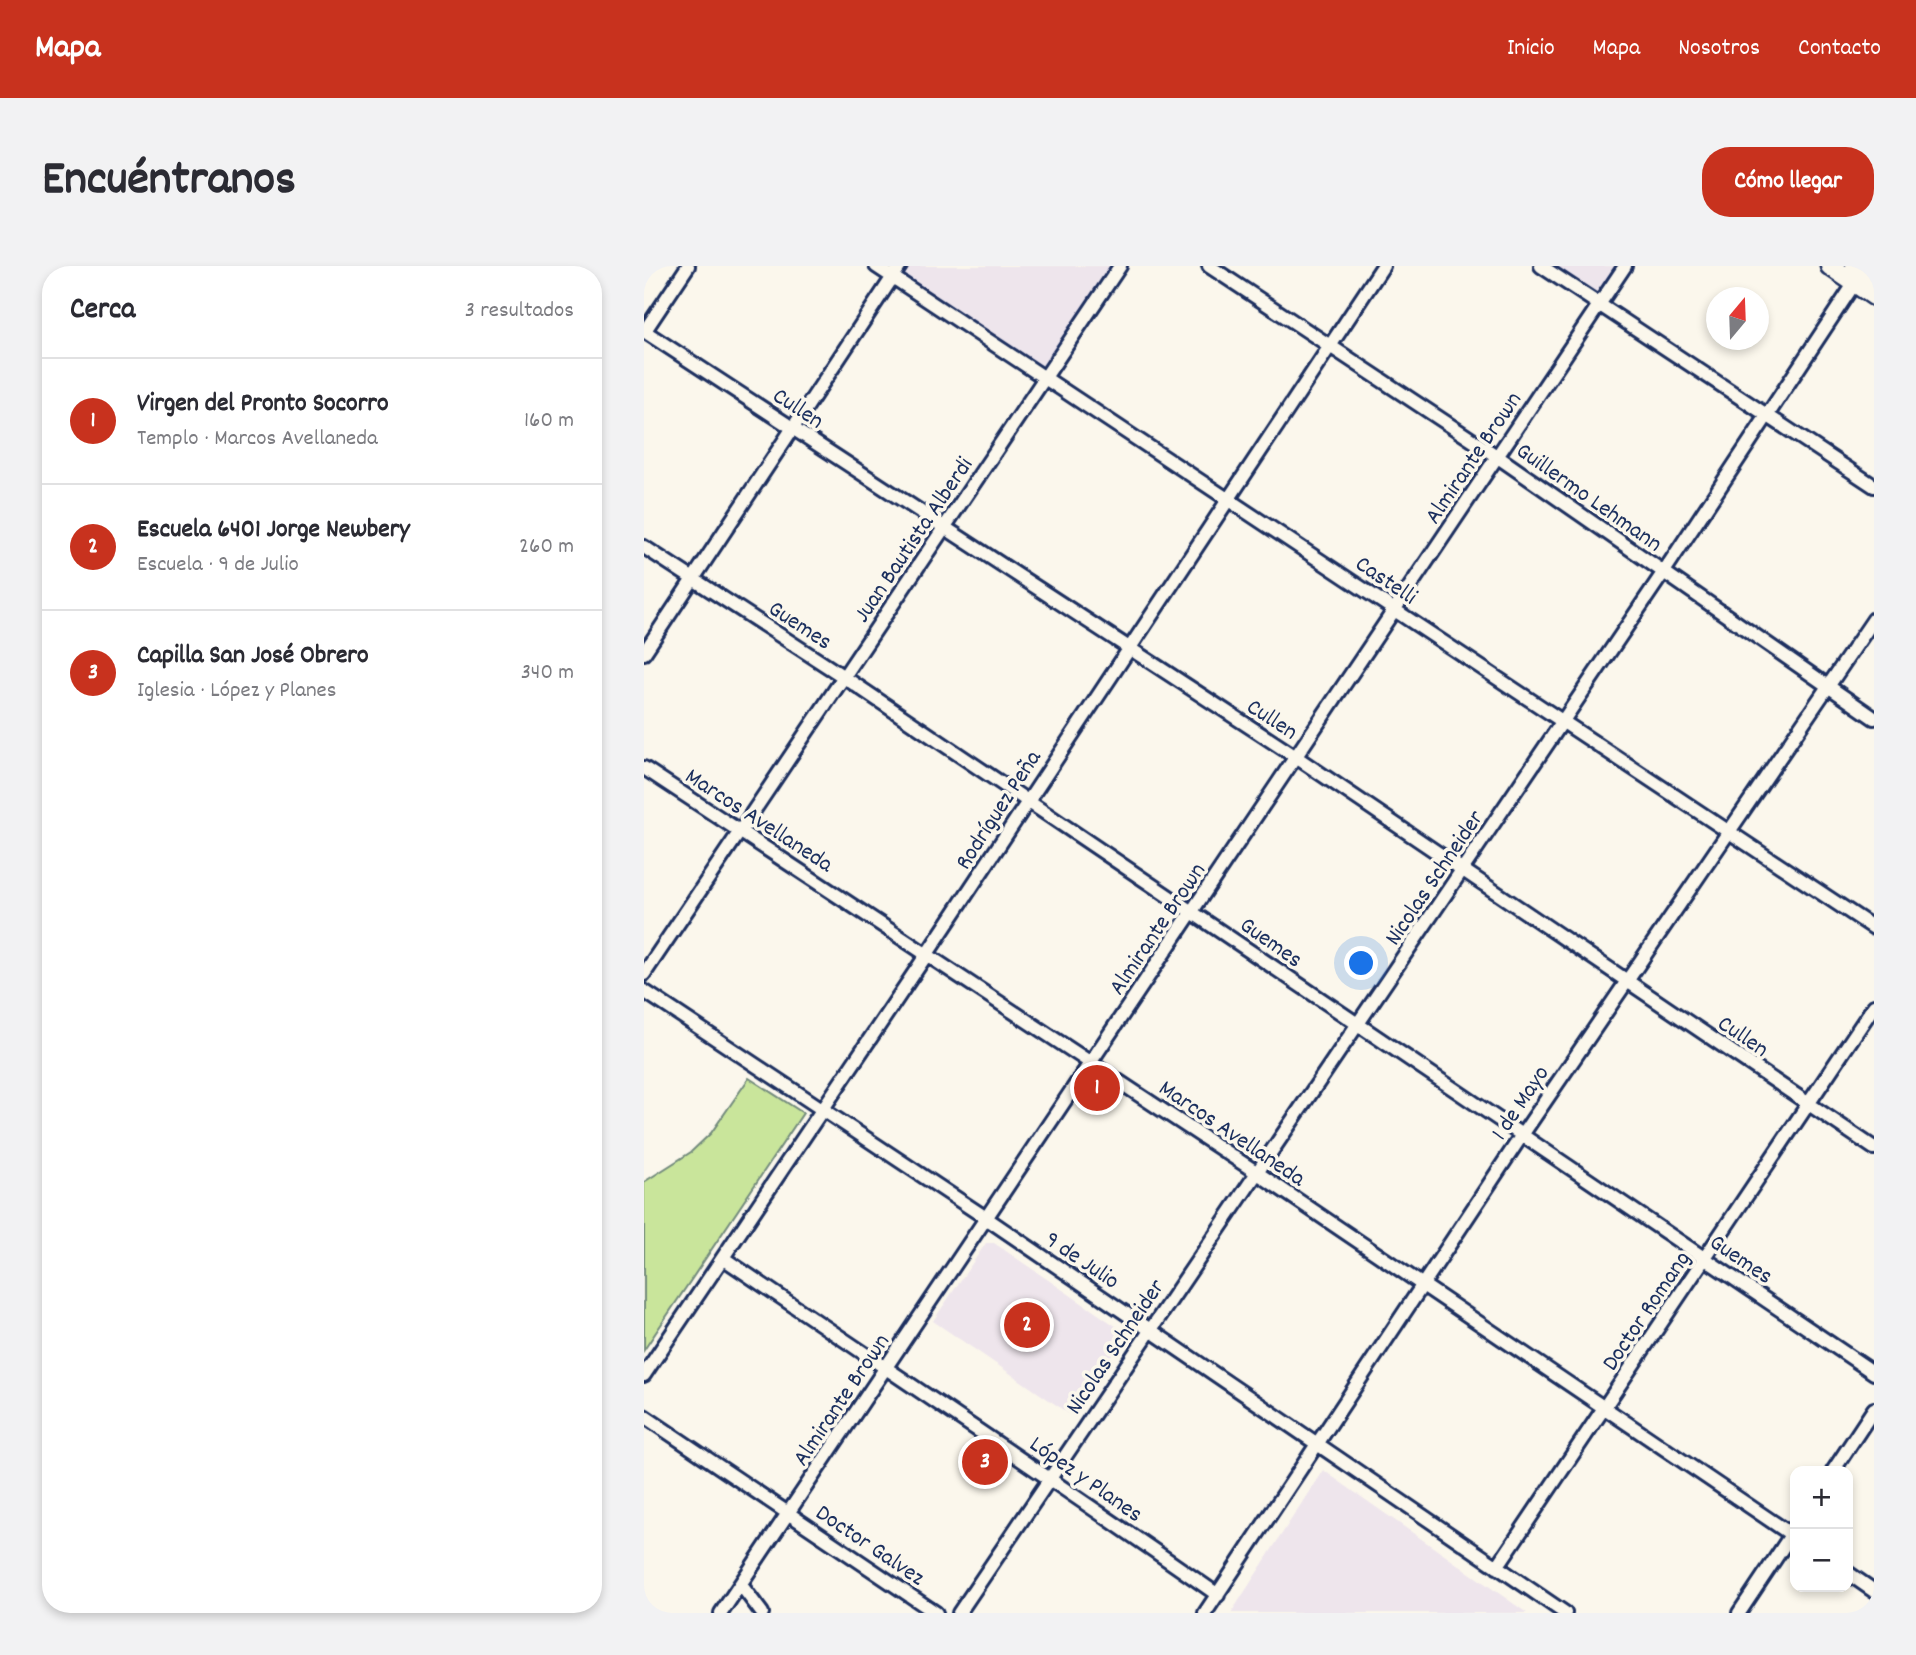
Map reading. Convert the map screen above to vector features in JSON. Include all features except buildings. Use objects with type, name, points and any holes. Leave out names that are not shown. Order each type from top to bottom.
[{"type":"main road","points":[[1830,266],[1862,273],[1874,296]]},
{"type":"street","points":[[644,331],[688,266]]},
{"type":"street","name":"Castelli","points":[[876,266],[897,272],[1045,378],[1874,928]]},
{"type":"street","name":"Juan Bautista Alberdi","points":[[644,974],[1121,266]]},
{"type":"street","name":"Guillermo Lehmann","points":[[1209,266],[1498,457],[1874,718]]},
{"type":"street","name":"Rodríguez Peña","points":[[644,1375],[1383,266]]},
{"type":"street","points":[[1541,266],[1874,486]]},
{"type":"street","name":"Almirante Brown","points":[[721,1613],[1625,266]]},
{"type":"street","points":[[644,653],[897,272]]},
{"type":"street","name":"Nicolas Schneider","points":[[959,1613],[1463,870],[1862,273]]},
{"type":"street","name":"Cullen","points":[[644,331],[1296,758],[1874,1148]]},
{"type":"street","name":"Guemes","points":[[644,547],[844,677],[1874,1373]]},
{"type":"street","name":"1 de Mayo","points":[[1205,1613],[1522,1135],[1874,619]]},
{"type":"street","name":"Marcos Avellaneda","points":[[644,768],[1091,1062],[1790,1530]]},
{"type":"street","name":"9 de Julio","points":[[644,991],[986,1218],[1565,1613]]},
{"type":"street","name":"Doctor Romang","points":[[1497,1567],[1874,1006]]},
{"type":"street","name":"López y Planes","points":[[723,1258],[1051,1478],[1218,1595]]},
{"type":"street","points":[[1836,1466],[1874,1409]]},
{"type":"street","name":"Doctor Galvez","points":[[644,1416],[936,1613]]},
{"type":"street","points":[[1739,1613],[1790,1539]]},
{"type":"street","points":[[1853,1576],[1874,1591]]},
{"type":"street","points":[[741,1585],[762,1613]]},
{"type":"shaded area","points":[[877,266],[1120,266],[1045,378]]},
{"type":"shaded area","points":[[1541,266],[1625,266],[1600,304]]},
{"type":"shaded area","points":[[986,1243],[994,1243],[1120,1329],[1123,1339],[1071,1415],[933,1321]]},
{"type":"shaded area","points":[[1323,1470],[1527,1613],[1231,1613]]},
{"type":"green space","points":[[749,1078],[803,1113],[644,1350],[644,1182],[691,1152],[711,1133]]},
{"type":"place","name":"Virgen del Pronto Socorro","points":[[1097,1088]]},
{"type":"place","name":"Escuela 6401 Jorge Newbery","points":[[1027,1325]]},
{"type":"place","name":"Capilla San José Obrero","points":[[985,1462]]}]
